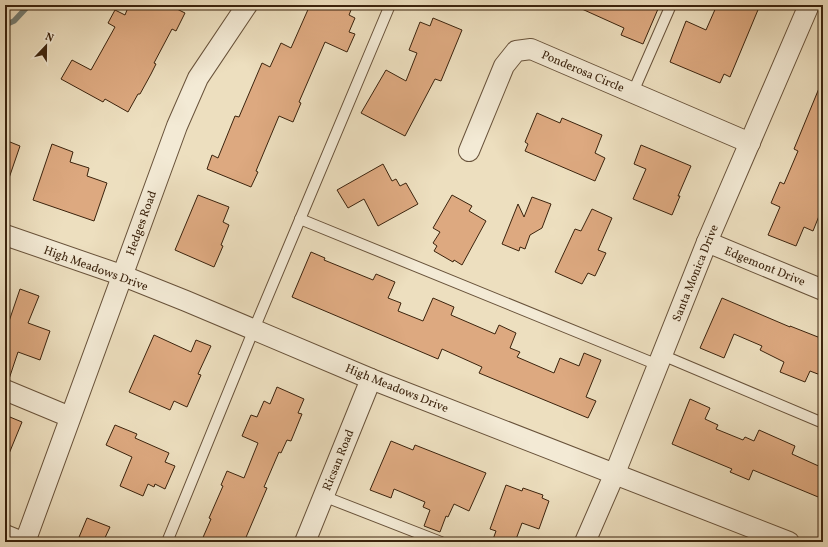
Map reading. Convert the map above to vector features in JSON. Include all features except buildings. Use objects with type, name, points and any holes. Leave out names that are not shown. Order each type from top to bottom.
[{"type":"street","name":"Hedges Road","points":[[5,535],[23,542],[177,126],[198,78],[247,5]]},
{"type":"street","name":"Santa Monica Drive","points":[[585,542],[615,473],[706,242],[809,5]]},
{"type":"street","name":"Ponderosa Circle","points":[[469,151],[504,66],[516,51],[531,49],[750,143]]},
{"type":"street","name":"High Meadows Drive","points":[[5,235],[121,275],[254,329],[371,379],[789,542]]},
{"type":"street","name":"Edgemont Drive","points":[[706,242],[823,290]]},
{"type":"street","name":"Ricsan Road","points":[[305,542],[371,379]]},
{"type":"street","points":[[5,390],[70,416]]},
{"type":"lane","points":[[167,542],[254,329],[390,5]]},
{"type":"lane","points":[[633,92],[671,5]]},
{"type":"lane","points":[[300,219],[823,422]]},
{"type":"lane","points":[[323,496],[439,542]]},
{"type":"waterway","points":[[5,25],[14,21],[29,5]]}]
